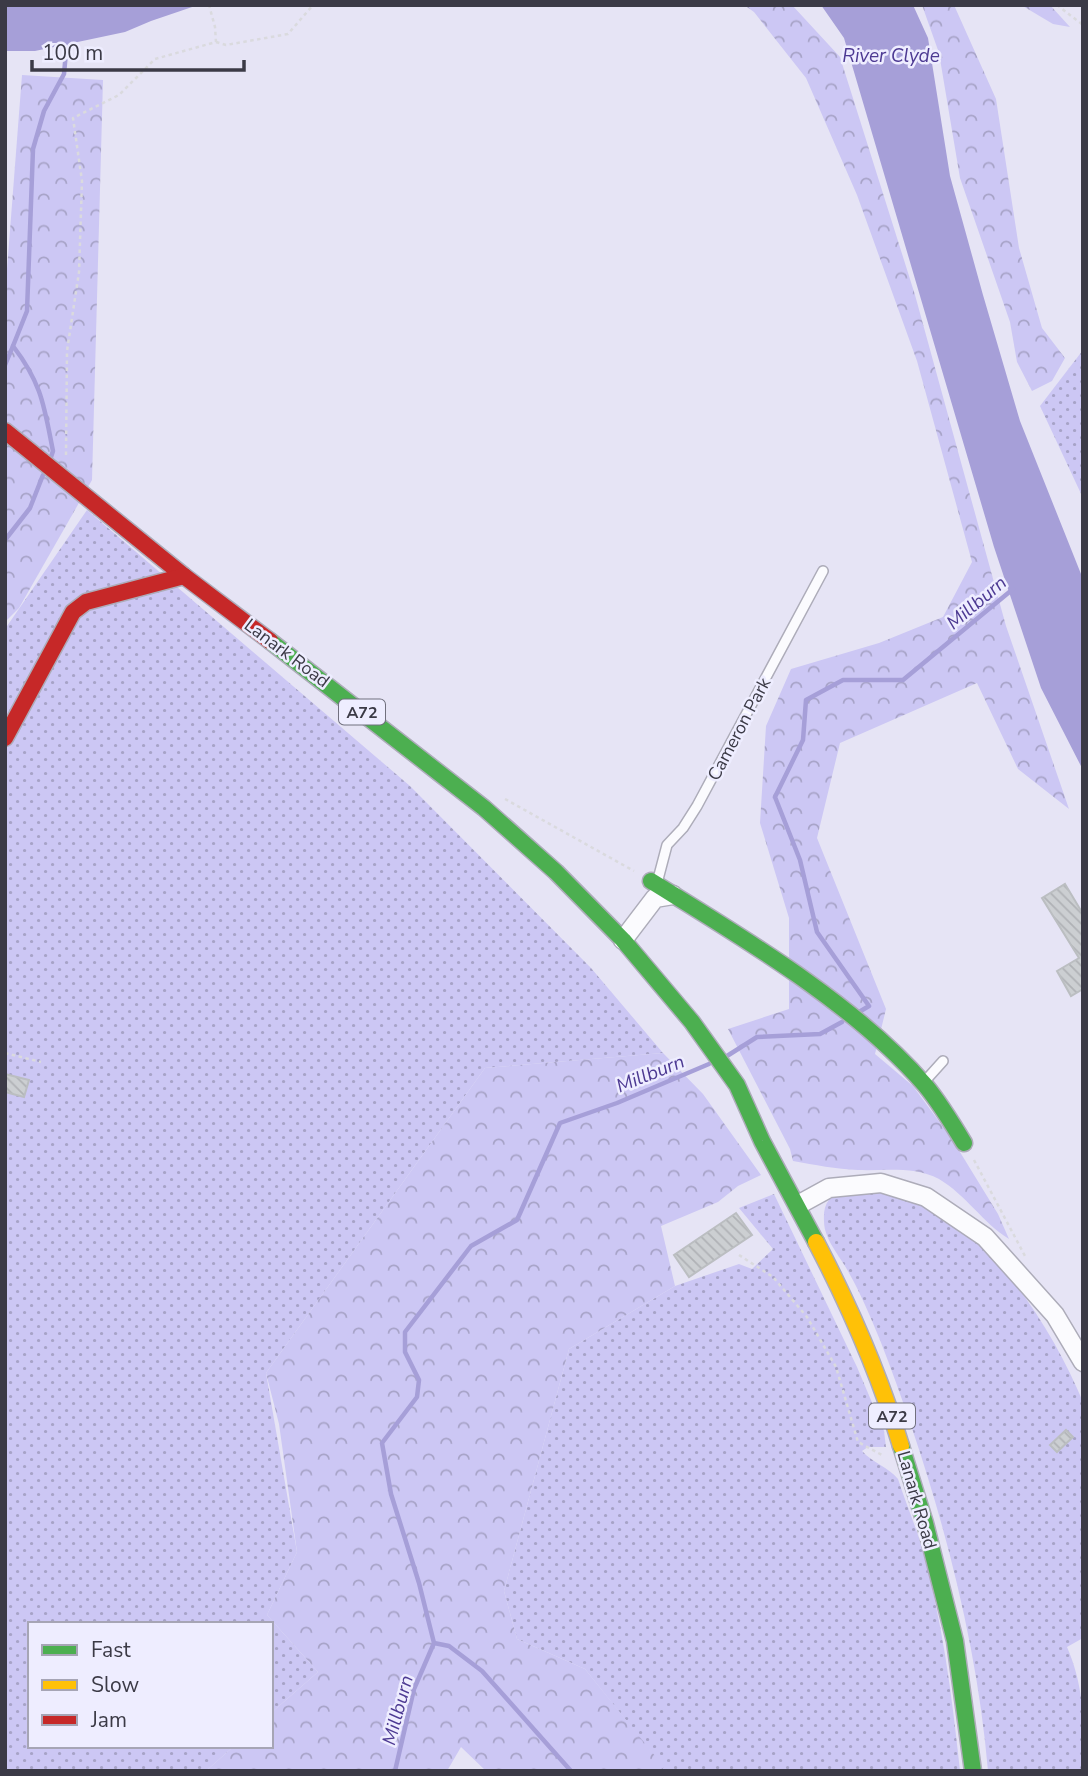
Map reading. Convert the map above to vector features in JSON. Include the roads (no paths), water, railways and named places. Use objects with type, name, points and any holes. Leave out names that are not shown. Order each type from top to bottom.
[{"type":"main road","name":"Lanark Road","points":[[5,431],[184,576],[342,695],[484,808],[556,872],[623,940],[692,1022],[737,1085],[762,1141],[834,1276],[887,1400],[906,1458],[955,1641],[973,1771]]},
{"type":"main road","points":[[5,738],[73,612],[86,602],[184,576]]},
{"type":"main road","points":[[654,883],[740,936],[867,1031],[923,1083],[964,1143]]},
{"type":"street","points":[[623,940],[655,898],[673,895]]},
{"type":"street","points":[[798,1205],[829,1188],[881,1183],[926,1198],[985,1237],[1055,1315],[1083,1362]]},
{"type":"lane","name":"Cameron Park","points":[[654,883],[667,845],[683,828],[697,806],[823,571]]},
{"type":"lane","points":[[923,1083],[943,1061]]},
{"type":"water","points":[[5,5],[198,5],[125,32],[35,51],[5,51]]},
{"type":"water","name":"River Clyde","points":[[821,5],[913,5],[928,38],[950,176],[983,295],[1020,421],[1083,579],[1083,770],[1041,688],[994,547],[844,38]]},
{"type":"waterway","points":[[51,457],[53,451],[47,421],[36,384],[13,346],[27,311],[33,149],[44,111],[64,74],[67,41]]},
{"type":"waterway","points":[[5,365],[13,346]]},
{"type":"waterway","points":[[5,540],[30,508],[43,475]]},
{"type":"waterway","name":"Millburn","points":[[859,1012],[869,1006],[817,932],[800,860],[775,797],[803,740],[806,700],[843,680],[903,680],[1013,589]]},
{"type":"waterway","name":"Millburn","points":[[727,1056],[757,1037],[820,1034],[842,1022]]},
{"type":"waterway","name":"Millburn","points":[[395,1771],[414,1689],[434,1643],[419,1583],[391,1494],[382,1443],[417,1397],[419,1380],[405,1352],[405,1332],[471,1246],[517,1220],[560,1123],[617,1103],[709,1064]]},
{"type":"waterway","points":[[434,1643],[449,1646],[482,1671],[571,1771]]}]
